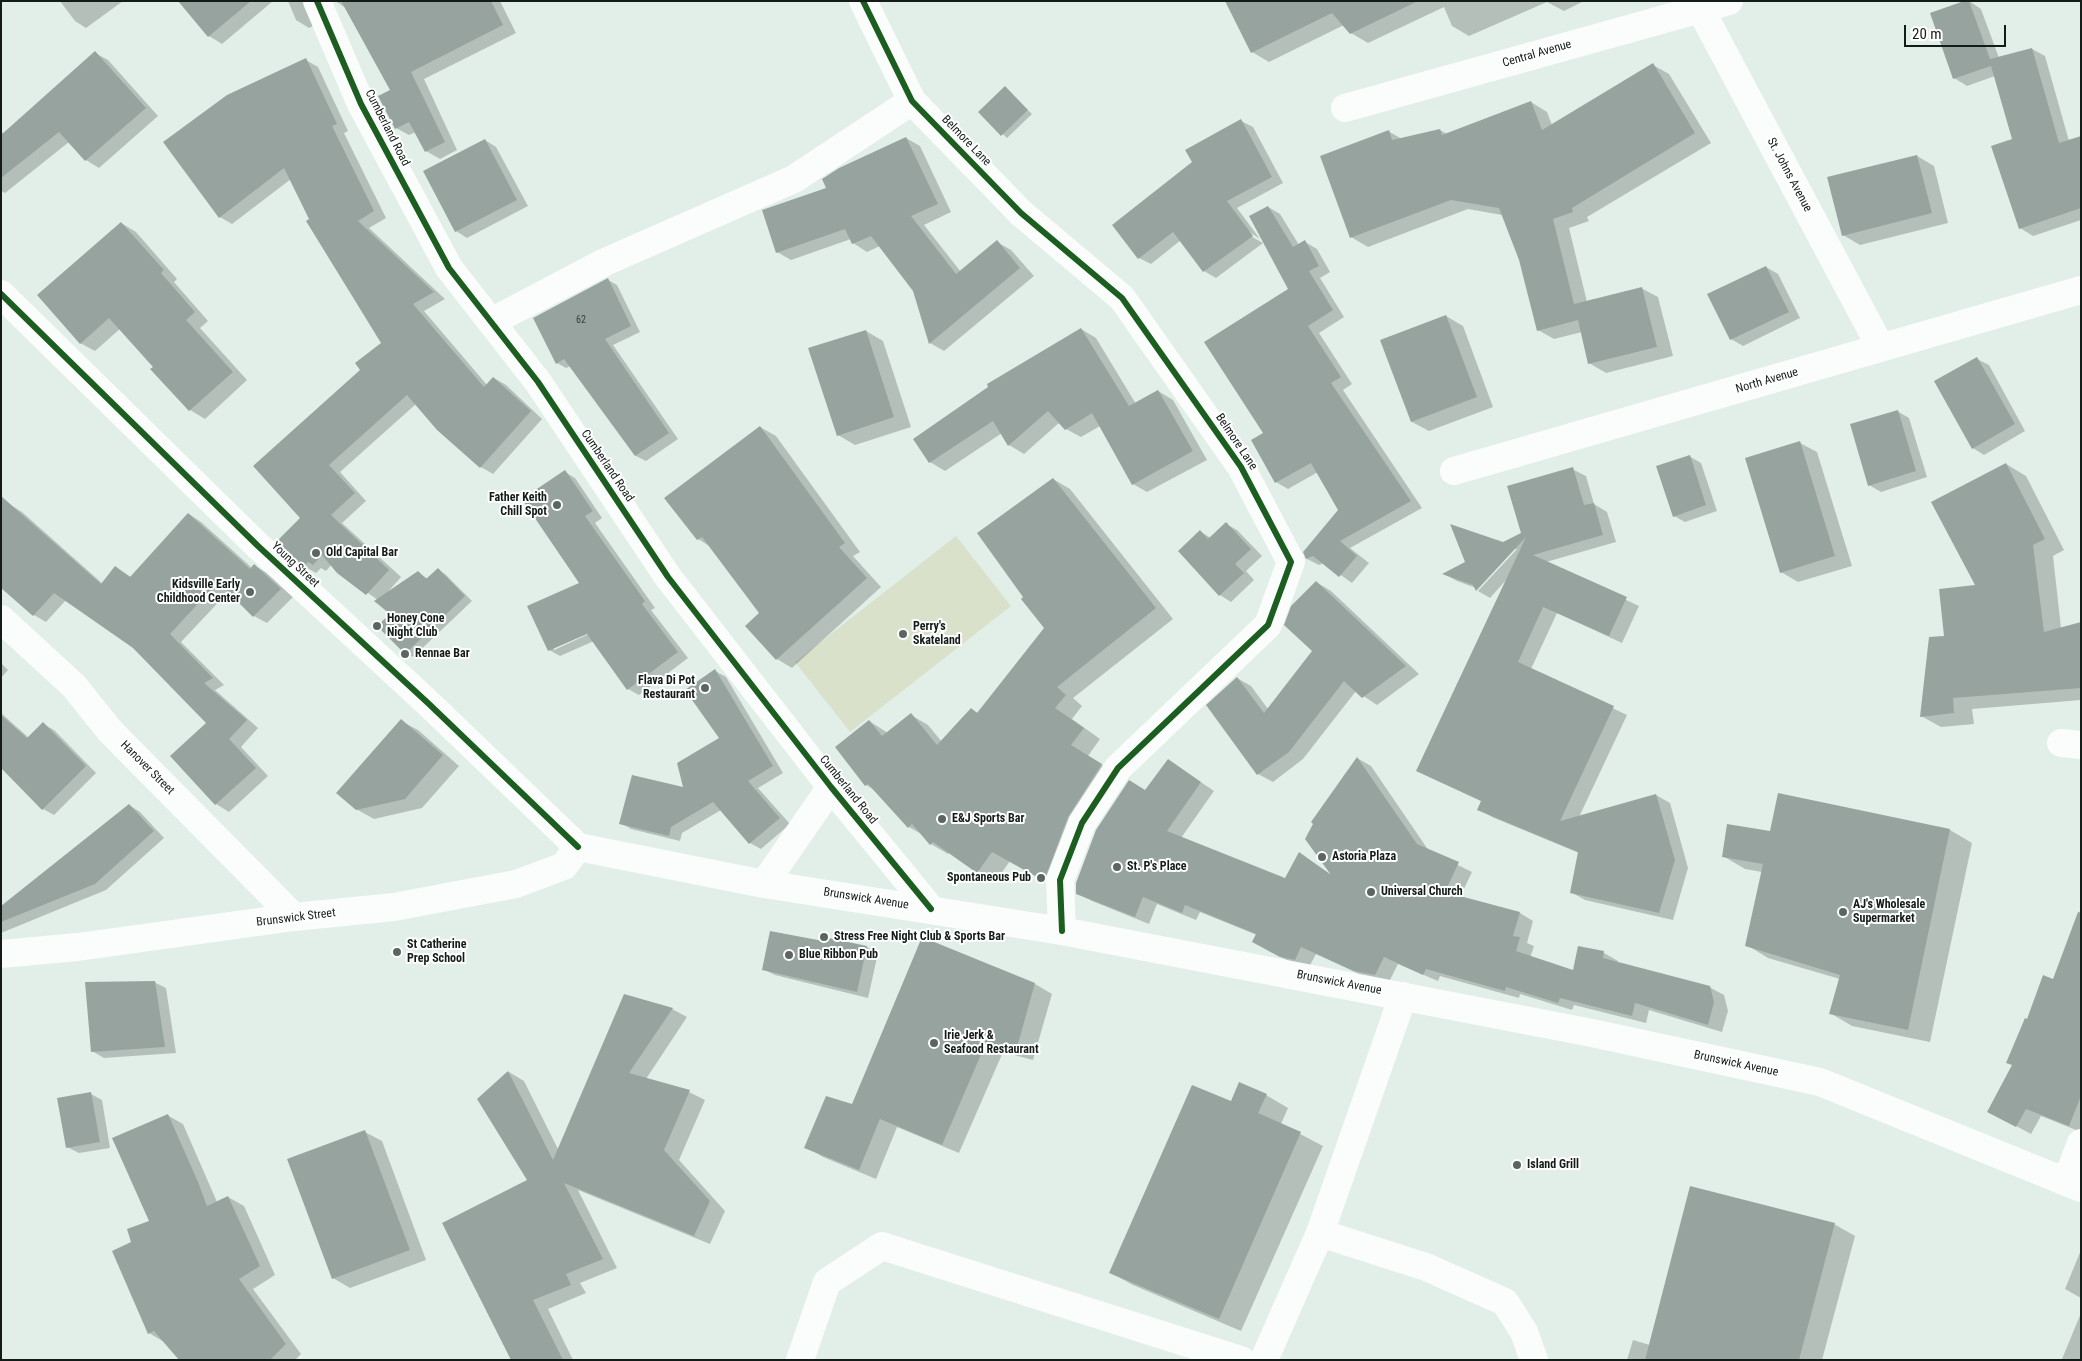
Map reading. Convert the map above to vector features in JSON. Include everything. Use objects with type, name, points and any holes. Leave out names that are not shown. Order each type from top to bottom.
[{"type":"street","name":"Cumberland Road","points":[[317,1],[361,104],[444,259],[538,382],[668,576],[831,787],[932,909]]},
{"type":"street","name":"Belmore Lane","points":[[863,1],[912,100],[1021,213],[1122,298],[1241,467],[1291,562],[1268,626],[1118,768],[1082,823],[1060,880],[1062,931]]},
{"type":"street","name":"Central Avenue","points":[[1345,108],[1698,5],[1729,1]]},
{"type":"street","name":"St. Johns Avenue","points":[[1698,5],[1882,348]]},
{"type":"street","points":[[491,322],[605,262],[794,179],[912,100]]},
{"type":"street","name":"North Avenue","points":[[1454,471],[2081,290]]},
{"type":"street","name":"Young Street","points":[[1,294],[258,546],[429,704],[578,847]]},
{"type":"street","name":"Hanover Street","points":[[1,619],[74,686],[110,731],[294,917]]},
{"type":"street","points":[[764,884],[831,787]]},
{"type":"street","name":"Brunswick Avenue","points":[[578,847],[764,884],[1062,931],[1592,1033],[1820,1082],[2073,1185]]},
{"type":"street","name":"Brunswick Street","points":[[1,954],[78,947],[294,917],[394,907],[516,884],[564,866],[578,847]]},
{"type":"street","points":[[1264,1360],[1320,1232],[1403,996]]},
{"type":"street","points":[[2073,1185],[2081,1143]]},
{"type":"street","points":[[1320,1232],[1426,1267],[1505,1302],[1524,1332],[1534,1360]]},
{"type":"street","points":[[800,1360],[827,1282],[882,1246],[1241,1360]]},
{"type":"green space","name":"Perry's Skateland","points":[[956,536],[1011,606],[850,732],[795,662]]},
{"type":"building","points":[[178,1],[251,1],[208,37]]},
{"type":"building","points":[[341,1],[491,1],[503,25],[411,72],[445,142],[425,152],[409,122],[395,129],[378,96],[390,90]]},
{"type":"building","points":[[1225,1],[1418,1],[1350,34],[1332,13],[1251,53]]},
{"type":"building","points":[[1969,1],[1990,59],[2032,48],[2059,143],[2081,136],[2081,208],[2019,229],[1991,146],[2012,139],[1991,66],[1953,79],[1930,13]]},
{"type":"building","points":[[95,51],[146,108],[85,161],[59,132],[1,178],[1,135]]},
{"type":"building","points":[[306,58],[337,124],[332,126],[374,211],[358,221],[434,292],[413,304],[484,387],[493,377],[531,411],[480,468],[437,430],[407,395],[329,465],[355,493],[331,515],[389,570],[366,595],[337,573],[322,555],[313,565],[308,562],[303,567],[276,542],[300,518],[253,466],[360,370],[355,363],[381,343],[306,221],[309,219],[284,168],[219,218],[163,142],[227,95]]},
{"type":"building","points":[[1653,63],[1695,133],[1572,208],[1573,212],[1553,219],[1574,304],[1642,287],[1657,347],[1588,364],[1578,320],[1537,331],[1519,260],[1499,208],[1451,200],[1350,238],[1320,156],[1389,130],[1392,140],[1440,129],[1442,135],[1531,101],[1542,130]]},
{"type":"building","points":[[1005,86],[1028,110],[1001,136],[978,112]]},
{"type":"building","points":[[1241,119],[1272,177],[1227,201],[1253,236],[1203,272],[1173,232],[1138,259],[1112,225],[1192,162],[1185,150]]},
{"type":"building","points":[[906,137],[938,204],[911,216],[956,274],[997,240],[1020,268],[929,344],[913,291],[871,236],[852,244],[845,229],[776,253],[762,210],[826,188],[822,179],[839,168]]},
{"type":"building","points":[[485,139],[517,200],[455,232],[423,171]]},
{"type":"building","points":[[1917,155],[1932,213],[1842,236],[1827,177]]},
{"type":"building","points":[[1268,206],[1293,247],[1305,240],[1319,266],[1309,271],[1333,310],[1308,326],[1341,377],[1331,383],[1411,501],[1340,541],[1357,556],[1339,577],[1313,556],[1306,559],[1303,552],[1338,510],[1311,463],[1275,483],[1251,440],[1263,433],[1204,342],[1288,289],[1249,216]]},
{"type":"building","points":[[121,222],[164,270],[161,273],[195,312],[186,320],[233,372],[189,411],[150,369],[153,367],[109,318],[80,344],[37,295]]},
{"type":"building","points":[[1766,266],[1789,312],[1730,340],[1707,294]]},
{"type":"building","points":[[608,278],[631,326],[605,339],[669,433],[635,456],[564,359],[556,364],[533,318]]},
{"type":"building","points":[[1446,315],[1477,397],[1411,422],[1380,340]]},
{"type":"building","points":[[1081,328],[1129,406],[1158,390],[1193,451],[1132,485],[1092,413],[1065,430],[1048,411],[1008,446],[993,421],[929,463],[913,439],[988,387],[987,384]]},
{"type":"building","points":[[866,330],[894,417],[837,436],[808,348]]},
{"type":"building","points":[[1977,357],[2015,424],[1972,449],[1934,381]]},
{"type":"building","points":[[1898,410],[1916,471],[1868,486],[1850,424]]},
{"type":"building","points":[[760,426],[845,543],[839,547],[867,578],[776,660],[745,626],[759,613],[702,537],[697,540],[664,498]]},
{"type":"building","points":[[1800,441],[1835,556],[1780,573],[1745,458]]},
{"type":"building","points":[[1690,455],[1706,505],[1673,517],[1656,466]]},
{"type":"building","points":[[2006,463],[2045,539],[2033,545],[2044,632],[2081,622],[2081,688],[1953,698],[1954,713],[1920,717],[1929,637],[1944,636],[1939,589],[1975,585],[1931,502]]},
{"type":"building","points":[[1573,467],[1584,505],[1594,503],[1603,535],[1533,555],[1627,597],[1609,636],[1543,607],[1518,662],[1614,706],[1560,821],[1656,794],[1675,860],[1659,913],[1570,893],[1578,852],[1477,810],[1481,801],[1416,771],[1526,537],[1476,591],[1473,585],[1442,574],[1465,562],[1450,524],[1503,542],[1521,533],[1507,486]]},
{"type":"building","points":[[565,470],[593,511],[585,516],[645,601],[642,604],[678,652],[627,690],[587,634],[548,651],[527,606],[579,583],[522,499]]},
{"type":"building","points":[[1053,478],[1156,608],[1057,687],[1066,695],[1055,708],[1084,728],[1071,745],[1102,764],[1068,817],[1044,881],[992,852],[977,873],[933,842],[930,845],[912,824],[908,828],[868,784],[865,786],[835,747],[869,720],[882,736],[911,713],[937,745],[971,708],[977,713],[1044,628],[1021,599],[1023,597],[977,533]]},
{"type":"building","points":[[1,496],[101,584],[115,566],[130,577],[188,513],[250,569],[254,564],[281,589],[253,617],[218,582],[170,634],[213,678],[204,683],[247,720],[229,739],[256,768],[215,805],[170,756],[206,723],[133,648],[54,593],[33,616],[1,588]]},
{"type":"building","points":[[1226,522],[1251,549],[1235,564],[1244,573],[1219,596],[1178,551],[1200,530],[1208,539]]},
{"type":"building","points":[[438,568],[465,596],[405,654],[377,626],[390,614],[374,601],[418,571],[426,579]]},
{"type":"building","points":[[1316,581],[1406,666],[1362,698],[1344,681],[1289,752],[1257,775],[1206,705],[1237,677],[1264,713],[1312,651],[1284,625],[1291,606]]},
{"type":"building","points":[[715,669],[773,766],[748,781],[780,818],[749,844],[713,802],[671,827],[669,836],[619,824],[632,775],[683,787],[677,763],[719,738],[685,690]]},
{"type":"building","points":[[1,715],[27,738],[43,722],[86,766],[42,810],[1,768]]},
{"type":"building","points":[[401,719],[443,755],[405,799],[356,810],[336,793]]},
{"type":"building","points":[[1357,757],[1417,844],[1459,862],[1445,892],[1520,912],[1513,936],[1520,937],[1516,951],[1573,970],[1578,946],[1604,951],[1603,958],[1710,986],[1714,1002],[1708,1025],[1635,1003],[1632,1016],[1560,998],[1558,1003],[1506,987],[1505,991],[1426,969],[1423,975],[1384,957],[1375,975],[1354,971],[1301,947],[1295,960],[1280,957],[1252,942],[1256,934],[1185,905],[1182,913],[1143,897],[1135,917],[1076,894],[1076,883],[1096,830],[1129,780],[1145,790],[1168,759],[1201,782],[1167,831],[1285,878],[1299,852],[1331,875],[1305,839],[1313,824],[1311,822]]},
{"type":"building","name":"AJ's Wholesale Supermarket","points":[[1778,793],[1950,829],[1908,1030],[1829,1014],[1840,975],[1745,946],[1763,864],[1722,857],[1727,824],[1770,831]]},
{"type":"building","points":[[129,804],[154,831],[95,884],[1,922],[1,906]]},
{"type":"building","points":[[2078,912],[2081,913],[2081,1096],[2069,1126],[2026,1109],[2016,1127],[1987,1112],[2012,1065],[2006,1063],[2025,1018],[2027,1019],[2043,975],[2053,979]]},
{"type":"building","points":[[770,931],[823,941],[824,937],[867,946],[857,992],[762,970]]},
{"type":"building","points":[[922,937],[1035,983],[1016,1051],[986,1043],[942,1145],[880,1119],[859,1170],[804,1148],[826,1096],[852,1104]]},
{"type":"building","points":[[155,981],[165,1047],[91,1052],[85,982]]},
{"type":"building","points":[[624,994],[673,1008],[629,1073],[690,1090],[664,1150],[710,1201],[694,1236],[564,1183],[603,1259],[566,1274],[571,1285],[533,1300],[563,1360],[511,1360],[442,1223],[527,1180],[477,1099],[508,1071],[553,1160]]},
{"type":"building","points":[[1239,1082],[1267,1094],[1258,1113],[1301,1132],[1219,1319],[1109,1273],[1192,1085],[1231,1101]]},
{"type":"building","points":[[91,1092],[100,1142],[66,1148],[57,1098]]},
{"type":"building","points":[[168,1114],[207,1206],[228,1196],[260,1266],[239,1279],[286,1344],[270,1360],[179,1360],[154,1331],[148,1334],[112,1251],[131,1242],[127,1229],[149,1221],[112,1138]]},
{"type":"building","points":[[365,1130],[410,1250],[332,1279],[287,1159]]},
{"type":"building","points":[[1690,1186],[1835,1223],[1799,1360],[1645,1360]]},
{"type":"cycle path","points":[[317,1],[361,104],[449,268],[538,382],[668,577],[831,787],[931,909]]},
{"type":"cycle path","points":[[863,1],[912,101],[1021,213],[1122,298],[1241,467],[1291,562],[1268,625],[1118,768],[1082,823],[1060,880],[1062,931]]},
{"type":"cycle path","points":[[1,294],[258,546],[429,704],[578,847]]},
{"type":"place","name":"Father Keith Chill Spot","points":[[557,505]]},
{"type":"place","name":"Old Capital Bar","points":[[316,553]]},
{"type":"place","name":"Kidsville Early Childhood Center","points":[[250,592]]},
{"type":"place","name":"Honey Cone Night Club","points":[[377,626]]},
{"type":"place","name":"Perry's Skateland","points":[[903,634]]},
{"type":"place","name":"Rennae Bar","points":[[405,654]]},
{"type":"place","name":"Flava Di Pot Restaurant","points":[[705,688]]},
{"type":"place","name":"E&J Sports Bar","points":[[942,819]]},
{"type":"place","name":"Astoria Plaza","points":[[1322,857]]},
{"type":"place","name":"St. P's Place","points":[[1117,867]]},
{"type":"place","name":"Spontaneous Pub","points":[[1041,878]]},
{"type":"place","name":"Universal Church","points":[[1371,892]]},
{"type":"place","name":"AJ's Wholesale Supermarket","points":[[1843,912]]},
{"type":"place","name":"Stress Free Night Club & Sports Bar","points":[[824,937]]},
{"type":"place","name":"St Catherine Prep School","points":[[397,952]]},
{"type":"place","name":"Blue Ribbon Pub","points":[[789,955]]},
{"type":"place","name":"Irie Jerk & Seafood Restaurant","points":[[934,1043]]},
{"type":"place","name":"Island Grill","points":[[1517,1165]]}]
